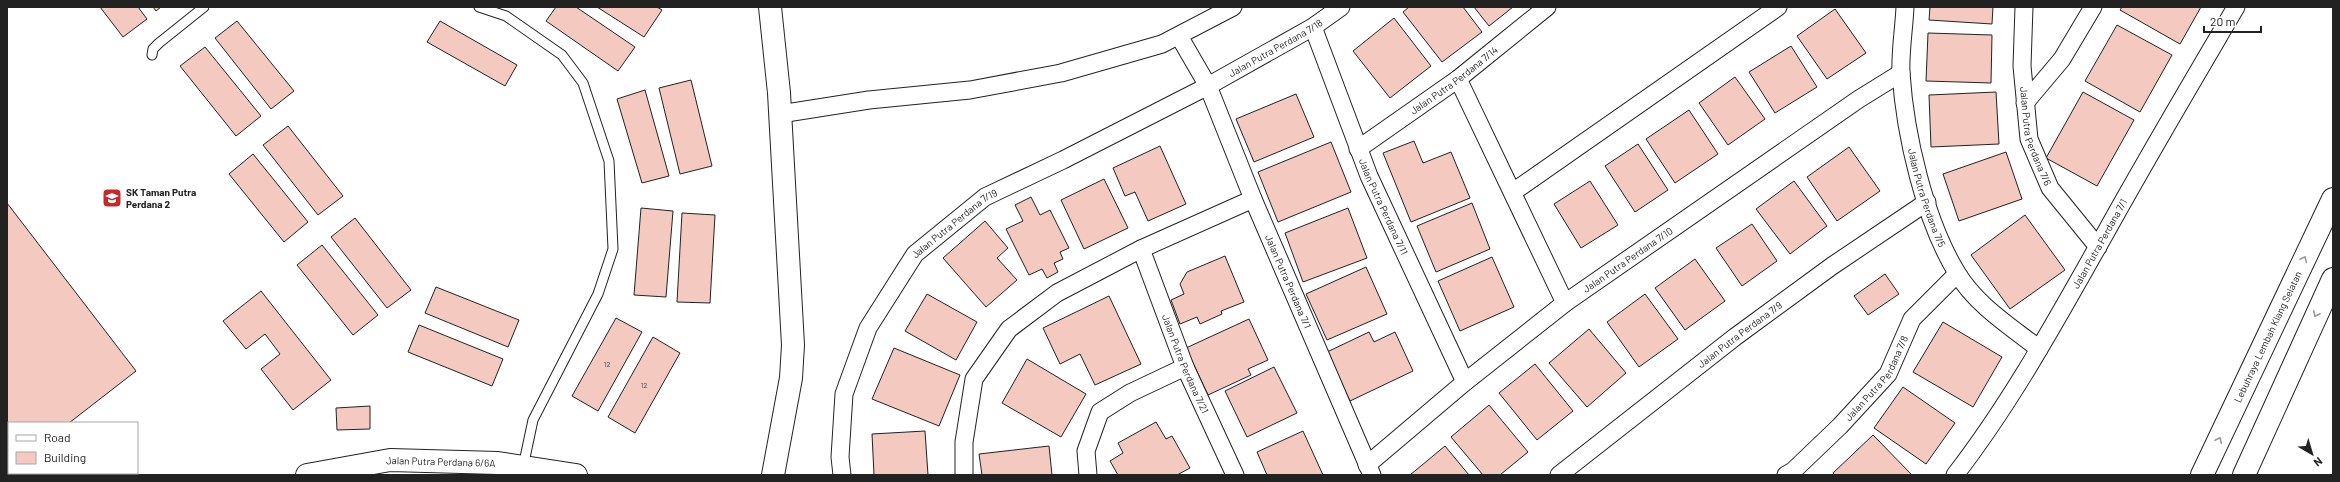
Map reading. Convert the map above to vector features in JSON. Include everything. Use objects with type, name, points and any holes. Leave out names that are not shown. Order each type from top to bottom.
[{"type":"main road","points":[[770,7],[780,114],[792,345],[791,378],[773,475]]},
{"type":"main road","name":"Lebuhraya Lembah Klang Selatan","points":[[2202,475],[2333,199]]},
{"type":"main road","points":[[2244,475],[2333,279]]},
{"type":"main road","name":"Jalan Putra Perdana 6/6A","points":[[307,475],[390,460],[498,463],[576,475]]},
{"type":"street","points":[[780,114],[869,100],[970,90],[1061,73],[1162,44],[1233,7]]},
{"type":"street","name":"Jalan Putra Perdana 7/18","points":[[1208,86],[1314,27],[1341,7]]},
{"type":"street","name":"Jalan Putra Perdana 7/14","points":[[1358,149],[1458,79],[1547,7]]},
{"type":"street","points":[[1513,192],[1778,7]]},
{"type":"street","name":"Jalan Putra Perdana 7/5","points":[[1905,7],[1901,73],[1912,149],[1926,202],[1935,228],[1957,274],[1987,308],[2039,349]]},
{"type":"street","name":"Jalan Putra Perdana 7/6","points":[[2024,7],[2022,66],[2024,103],[2029,139],[2050,188],[2098,247]]},
{"type":"street","points":[[2024,103],[2062,59],[2093,7]]},
{"type":"street","name":"Jalan Putra Perdana 7/1","points":[[1954,475],[1983,439],[2039,349],[2236,7]]},
{"type":"street","name":"Jalan Putra Perdana 7/11","points":[[1314,27],[1358,149],[1423,294],[1465,382]]},
{"type":"street","name":"Jalan Putra Perdana 7/1","points":[[1179,36],[1208,86],[1253,199],[1370,470]]},
{"type":"street","name":"Jalan Putra Perdana 7/10","points":[[1370,470],[1465,382],[1565,303],[1858,99],[1901,73]]},
{"type":"street","points":[[1458,79],[1565,303]]},
{"type":"street","name":"Jalan Putra Perdana 7/19","points":[[842,475],[840,457],[844,394],[868,328],[915,254],[985,197],[1064,160],[1208,86]]},
{"type":"street","points":[[964,475],[964,442],[974,379],[1010,329],[1057,293],[1141,249],[1253,199]]},
{"type":"street","name":"Jalan Putra Perdana 7/9","points":[[1559,475],[1735,337],[1832,266],[1926,202]]},
{"type":"street","name":"Jalan Putra Perdana 7/21","points":[[1141,249],[1186,367],[1235,475]]},
{"type":"street","name":"Jalan Putra Perdana 7/8","points":[[1786,475],[1794,471],[1840,426],[1888,374],[1912,319],[1957,274]]},
{"type":"street","points":[[1088,475],[1086,451],[1100,412],[1130,393],[1186,367]]},
{"type":"lane","points":[[152,55],[153,49],[159,43],[204,7]]},
{"type":"lane","points":[[479,7],[506,16],[562,55],[583,83],[609,161],[613,249],[598,294],[532,420],[523,467]]},
{"type":"building","points":[[100,7],[138,7],[147,19],[123,37]]},
{"type":"building","points":[[153,7],[161,7],[156,11]]},
{"type":"building","points":[[556,7],[576,7],[635,47],[618,71],[546,21]]},
{"type":"building","points":[[597,7],[657,7],[662,10],[644,37]]},
{"type":"building","points":[[1409,7],[1463,7],[1482,32],[1442,62],[1403,12]]},
{"type":"building","points":[[1474,7],[1513,7],[1489,26]]},
{"type":"building","points":[[1930,7],[1993,7],[1992,24],[1929,20]]},
{"type":"building","points":[[2122,7],[2201,7],[2180,44],[2120,10]]},
{"type":"building","points":[[1835,9],[1866,53],[1827,79],[1797,36]]},
{"type":"building","points":[[1394,18],[1431,66],[1390,98],[1353,51]]},
{"type":"building","points":[[237,21],[294,91],[271,109],[215,38]]},
{"type":"building","points":[[440,21],[517,65],[505,86],[427,42]]},
{"type":"building","points":[[2117,25],[2172,55],[2140,112],[2085,81]]},
{"type":"building","points":[[1928,33],[1992,35],[1991,83],[1926,81]]},
{"type":"building","points":[[1791,46],[1817,87],[1775,113],[1749,72]]},
{"type":"building","points":[[205,47],[261,116],[236,136],[180,66]]},
{"type":"building","points":[[1735,77],[1765,119],[1728,145],[1699,103]]},
{"type":"building","points":[[691,80],[712,166],[680,174],[659,88]]},
{"type":"building","points":[[645,90],[669,176],[642,183],[617,99]]},
{"type":"building","points":[[1996,92],[1999,144],[1931,147],[1929,95]]},
{"type":"building","points":[[2083,92],[2134,120],[2097,186],[2046,158]]},
{"type":"building","points":[[1296,94],[1314,137],[1254,162],[1236,119]]},
{"type":"building","points":[[1689,110],[1718,154],[1675,183],[1646,139]]},
{"type":"building","points":[[288,126],[343,196],[318,215],[263,145]]},
{"type":"building","points":[[1414,141],[1423,163],[1451,152],[1470,198],[1411,222],[1383,153]]},
{"type":"building","points":[[1331,142],[1351,192],[1278,222],[1258,172]]},
{"type":"building","points":[[1638,144],[1668,190],[1635,212],[1605,166]]},
{"type":"building","points":[[1160,146],[1186,204],[1148,221],[1135,192],[1125,196],[1113,168]]},
{"type":"building","points":[[1849,147],[1880,191],[1837,221],[1807,177]]},
{"type":"building","points":[[2006,152],[2022,199],[1959,221],[1943,174]]},
{"type":"building","points":[[253,154],[308,222],[284,242],[229,174]]},
{"type":"building","points":[[1104,179],[1128,228],[1084,249],[1061,200]]},
{"type":"building","points":[[1590,181],[1618,225],[1581,248],[1554,204]]},
{"type":"building","points":[[1794,181],[1827,226],[1790,254],[1756,209]]},
{"type":"building","points":[[1031,197],[1040,215],[1050,210],[1069,248],[1060,252],[1063,259],[1054,263],[1058,272],[1047,278],[1042,269],[1029,275],[1006,229],[1023,221],[1015,205]]},
{"type":"building","points":[[7,203],[136,371],[70,422],[8,422],[7,471]]},
{"type":"building","points":[[1472,203],[1490,249],[1436,272],[1417,226]]},
{"type":"building","points":[[641,208],[673,211],[666,297],[634,295]]},
{"type":"building","points":[[1348,208],[1367,258],[1303,282],[1285,233]]},
{"type":"building","points":[[682,213],[715,215],[710,303],[677,302]]},
{"type":"building","points":[[2025,215],[2065,270],[2010,309],[1971,255]]},
{"type":"building","points":[[355,218],[411,290],[387,308],[331,237]]},
{"type":"building","points":[[985,221],[1008,248],[997,258],[1017,280],[986,307],[943,258]]},
{"type":"building","points":[[1752,224],[1777,261],[1742,286],[1716,248]]},
{"type":"building","points":[[322,245],[378,315],[353,335],[297,265]]},
{"type":"building","points":[[1225,256],[1244,302],[1221,311],[1222,314],[1200,324],[1197,317],[1180,324],[1171,300],[1184,294],[1180,284],[1187,272]]},
{"type":"building","points":[[1492,257],[1514,307],[1460,331],[1438,281]]},
{"type":"building","points":[[1695,259],[1725,301],[1685,330],[1655,288]]},
{"type":"building","points":[[1366,267],[1387,314],[1327,340],[1306,294]]},
{"type":"building","points":[[1885,274],[1899,294],[1868,315],[1854,296]]},
{"type":"building","points":[[436,287],[519,320],[508,347],[425,313]]},
{"type":"building","points":[[261,291],[331,380],[293,410],[261,369],[280,354],[265,334],[246,349],[223,321]]},
{"type":"building","points":[[927,294],[977,322],[956,360],[905,331]]},
{"type":"building","points":[[1645,294],[1678,339],[1639,367],[1607,322]]},
{"type":"building","points":[[1109,296],[1141,364],[1095,385],[1080,354],[1060,364],[1043,328]]},
{"type":"building","points":[[616,318],[642,332],[598,411],[572,396]]},
{"type":"building","points":[[1249,319],[1268,360],[1248,369],[1251,375],[1208,395],[1186,348]]},
{"type":"building","points":[[1943,322],[2002,357],[1973,407],[1913,372]]},
{"type":"building","points":[[419,325],[503,359],[492,386],[408,352]]},
{"type":"building","points":[[1589,329],[1626,373],[1587,407],[1549,363]]},
{"type":"building","points":[[1369,332],[1374,342],[1395,332],[1413,371],[1350,401],[1327,352]]},
{"type":"building","points":[[653,337],[680,353],[635,433],[608,417]]},
{"type":"building","points":[[894,348],[960,375],[939,426],[872,399]]},
{"type":"building","points":[[1027,359],[1086,394],[1061,437],[1002,403]]},
{"type":"building","points":[[1535,364],[1573,411],[1537,440],[1499,393]]},
{"type":"building","points":[[1274,367],[1297,413],[1247,437],[1225,391]]},
{"type":"building","points":[[1903,387],[1955,423],[1926,464],[1874,428]]},
{"type":"building","points":[[1489,405],[1528,452],[1500,475],[1483,475],[1451,437]]},
{"type":"building","points":[[370,406],[370,429],[337,430],[336,408]]},
{"type":"building","points":[[1156,422],[1166,439],[1172,436],[1190,468],[1177,475],[1118,475],[1110,461],[1123,453],[1118,443]]},
{"type":"building","points":[[925,431],[928,475],[874,475],[872,434]]},
{"type":"building","points":[[1303,431],[1323,475],[1267,475],[1257,452]]},
{"type":"building","points":[[1873,435],[1912,475],[1835,475],[1833,473]]},
{"type":"building","points":[[1049,446],[1052,475],[982,475],[979,454]]},
{"type":"building","points":[[1445,446],[1469,475],[1410,475]]},
{"type":"place","name":"SK Taman Putra Perdana 2","points":[[112,198]]}]
